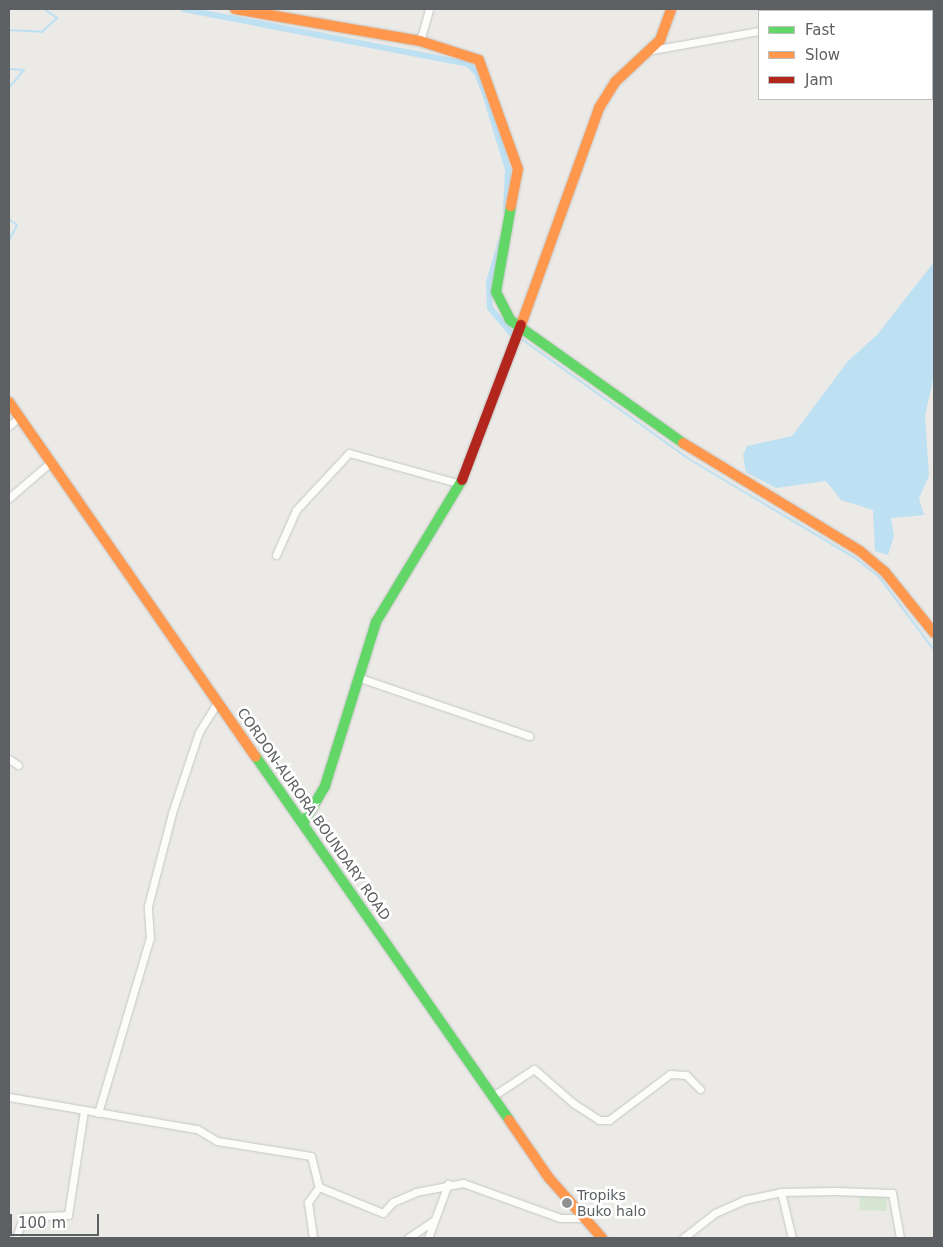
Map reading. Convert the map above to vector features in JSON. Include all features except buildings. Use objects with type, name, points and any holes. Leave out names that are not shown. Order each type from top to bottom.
[{"type":"street","points":[[235,9],[420,41],[473,56],[488,79],[518,169],[496,292],[502,310],[518,328],[722,469],[860,551],[886,572],[934,633]]},
{"type":"street","points":[[420,41],[429,9]]},
{"type":"street","points":[[304,822],[323,792],[376,622],[412,558],[461,484],[606,94],[649,50],[667,28],[671,9]]},
{"type":"street","points":[[649,50],[758,31]]},
{"type":"street","name":"CORDON-AURORA BOUNDARY ROAD","points":[[9,402],[304,822],[493,1096],[583,1218],[602,1238]]},
{"type":"street","points":[[9,426],[19,417]]},
{"type":"street","points":[[276,555],[296,510],[349,453],[461,484]]},
{"type":"street","points":[[9,498],[51,462]]},
{"type":"street","points":[[360,678],[528,736]]},
{"type":"street","points":[[98,1113],[150,938],[148,906],[172,813],[199,732],[218,702]]},
{"type":"street","points":[[9,759],[18,765]]},
{"type":"street","points":[[493,1096],[534,1069],[573,1103],[599,1120],[609,1120],[670,1074],[686,1075],[700,1089]]},
{"type":"street","points":[[9,1097],[197,1130],[217,1141],[311,1156],[319,1187]]},
{"type":"street","points":[[16,1238],[21,1218],[68,1216],[84,1110]]},
{"type":"street","points":[[319,1187],[383,1213],[393,1202],[448,1184],[483,1188],[560,1218],[583,1218]]},
{"type":"street","points":[[428,1238],[448,1184]]},
{"type":"street","points":[[313,1238],[308,1202],[319,1187]]},
{"type":"street","points":[[782,1192],[792,1238]]},
{"type":"street","points":[[683,1238],[730,1204],[782,1192],[892,1193],[900,1238]]},
{"type":"street","points":[[408,1238],[433,1221]]},
{"type":"green space","points":[[860,1196],[887,1197],[886,1211],[860,1210]]},
{"type":"water","points":[[934,262],[934,375],[925,416],[929,476],[919,498],[924,515],[891,518],[894,536],[888,555],[875,551],[873,510],[841,500],[826,481],[776,488],[746,472],[743,455],[747,446],[792,436],[848,361],[877,335]]},
{"type":"waterway","points":[[9,30],[42,32],[57,18],[44,9]]},
{"type":"waterway","points":[[183,9],[468,64],[477,73],[508,170],[506,209]]},
{"type":"waterway","points":[[9,69],[24,70],[9,88]]},
{"type":"waterway","points":[[9,219],[17,225],[9,241]]},
{"type":"waterway","points":[[502,238],[489,282],[490,308],[511,333]]},
{"type":"waterway","points":[[520,338],[689,459],[855,558],[879,577],[934,650]]},
{"type":"traffic: fast","points":[[511,206],[496,292],[510,320],[683,443]]},
{"type":"traffic: fast","points":[[304,822],[325,786],[376,622],[462,480]]},
{"type":"traffic: fast","points":[[256,757],[509,1120]]},
{"type":"traffic: slow","points":[[235,9],[420,41],[479,60],[518,169],[511,206]]},
{"type":"traffic: slow","points":[[521,325],[599,108],[615,82],[660,40],[671,9]]},
{"type":"traffic: slow","points":[[9,402],[256,757]]},
{"type":"traffic: slow","points":[[683,443],[860,551],[885,572],[934,633]]},
{"type":"traffic: slow","points":[[509,1120],[549,1178],[602,1238]]},
{"type":"traffic: jam","points":[[462,480],[521,325]]},
{"type":"place","name":"Tropiks Buko halo","points":[[567,1203]]}]
